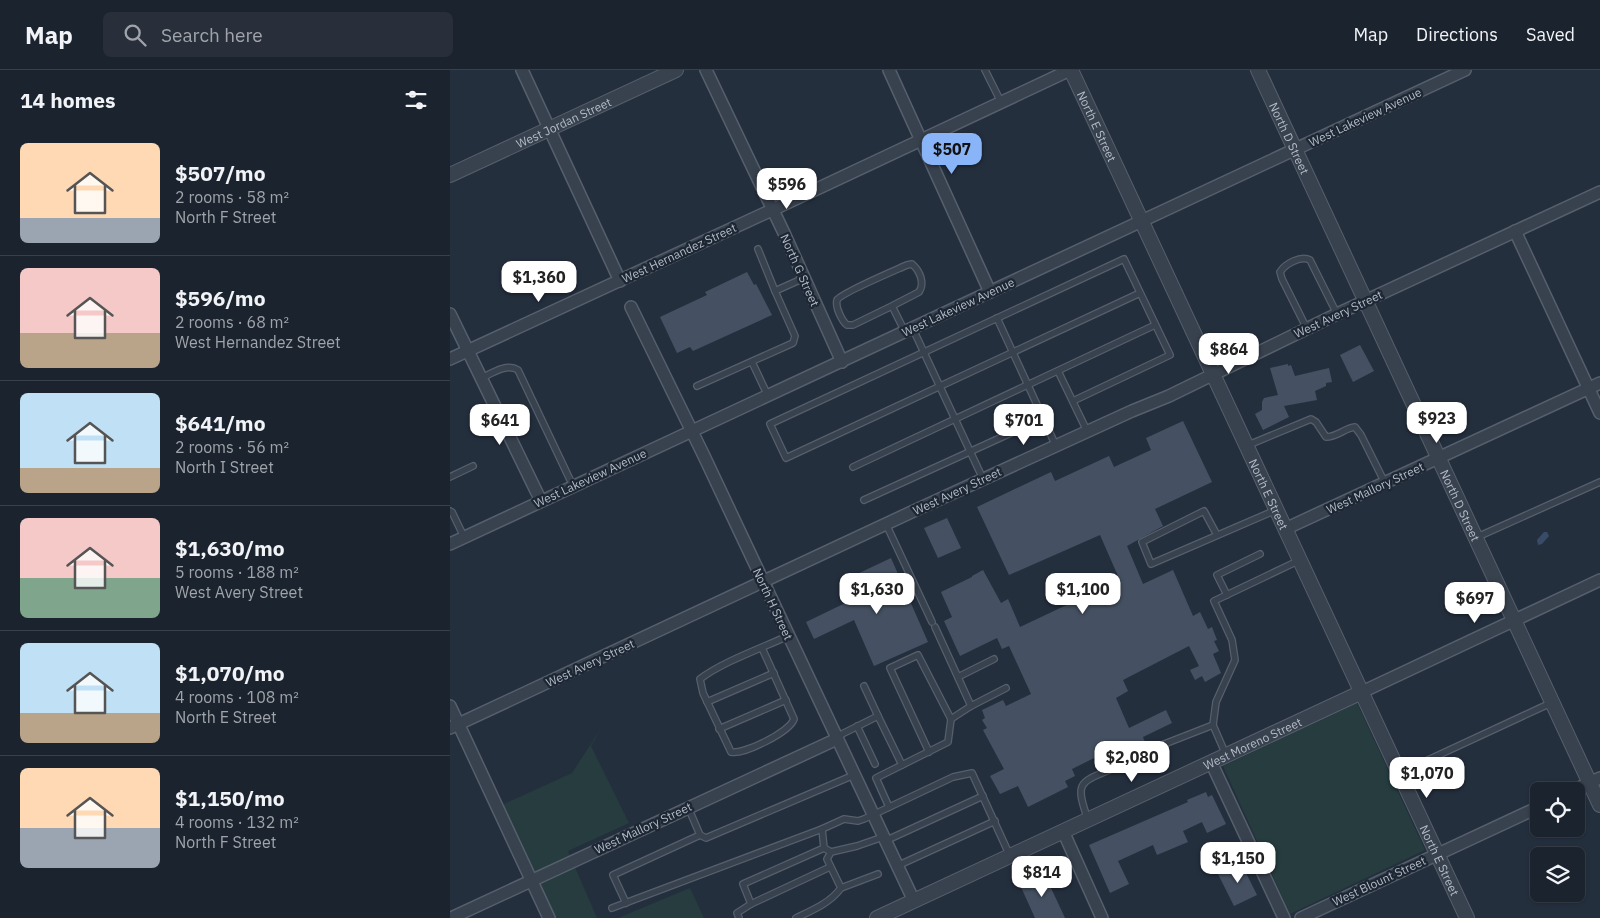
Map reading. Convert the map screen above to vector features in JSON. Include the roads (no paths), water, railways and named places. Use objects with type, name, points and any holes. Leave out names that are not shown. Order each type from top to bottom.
[{"type":"street","points":[[522,70],[620,280]]},
{"type":"street","name":"West Jordan Street","points":[[450,175],[676,70]]},
{"type":"street","name":"North G Street","points":[[706,70],[842,362]]},
{"type":"street","points":[[889,70],[990,292]]},
{"type":"street","name":"West Hernandez Street","points":[[450,358],[1070,70]]},
{"type":"street","name":"North E Street","points":[[1070,70],[1467,918]]},
{"type":"street","name":"North D Street","points":[[1258,70],[1475,538],[1553,702],[1595,780],[1600,805]]},
{"type":"street","name":"West Lakeview Avenue","points":[[450,544],[1465,70]]},
{"type":"street","name":"West Avery Street","points":[[454,726],[1087,431],[1169,396],[1306,328],[1600,192]]},
{"type":"street","points":[[1515,231],[1600,414]]},
{"type":"street","name":"North H Street","points":[[631,307],[914,901]]},
{"type":"street","points":[[450,314],[541,501]]},
{"type":"street","name":"West Mallory Street","points":[[1285,529],[1600,383]]},
{"type":"street","name":"West Moreno Street","points":[[877,918],[1600,580]]},
{"type":"street","points":[[450,706],[454,726],[549,918]]},
{"type":"street","name":"West Mallory Street","points":[[451,918],[837,739]]},
{"type":"street","points":[[1211,762],[1284,918]]},
{"type":"street","name":"West Blount Street","points":[[1301,918],[1530,811]]},
{"type":"street","points":[[1063,831],[1102,918]]},
{"type":"lane","points":[[985,70],[1001,102]]},
{"type":"lane","points":[[697,386],[793,343],[795,336],[758,249]]},
{"type":"lane","points":[[1306,328],[1280,272],[1286,266],[1301,259],[1306,258],[1310,260],[1337,314]]},
{"type":"lane","points":[[1073,401],[1170,356],[1124,259],[770,424],[786,458],[1140,293]]},
{"type":"lane","points":[[912,264],[916,267],[922,280],[921,290],[892,306],[853,325],[847,325],[837,307],[837,302],[838,299],[850,291],[912,264]]},
{"type":"lane","points":[[775,291],[804,278]]},
{"type":"lane","points":[[892,306],[924,352],[983,479]]},
{"type":"lane","points":[[997,318],[1056,446]]},
{"type":"lane","points":[[853,466],[1155,325]]},
{"type":"lane","points":[[752,362],[768,396]]},
{"type":"lane","points":[[482,378],[509,367],[518,370],[573,486]]},
{"type":"lane","points":[[1058,371],[1087,431]]},
{"type":"lane","points":[[1246,446],[1310,419],[1316,422],[1326,436],[1335,435],[1355,427],[1361,435],[1385,483]]},
{"type":"lane","points":[[864,500],[1024,427]]},
{"type":"lane","points":[[450,477],[473,466]]},
{"type":"lane","points":[[1475,538],[1600,482]]},
{"type":"lane","points":[[1217,535],[1204,511],[1142,542],[1151,564],[1276,510]]},
{"type":"lane","points":[[450,511],[464,537]]},
{"type":"lane","points":[[886,524],[971,706]]},
{"type":"lane","points":[[1227,595],[1217,575],[1260,554]]},
{"type":"lane","points":[[1226,755],[1212,725],[1216,702],[1235,660],[1232,640],[1214,601],[1300,560]]},
{"type":"lane","points":[[762,648],[786,700],[794,720],[793,724],[778,735],[740,752],[730,752],[703,693],[700,679],[714,670],[788,636]]},
{"type":"lane","points":[[889,807],[876,778],[902,764],[929,752],[948,742],[951,720],[918,655],[890,668],[929,752]]},
{"type":"lane","points":[[958,677],[994,659]]},
{"type":"lane","points":[[707,702],[774,673]]},
{"type":"lane","points":[[864,686],[902,764]]},
{"type":"lane","points":[[951,720],[971,706],[1006,688]]},
{"type":"lane","points":[[719,729],[786,700]]},
{"type":"lane","points":[[1399,773],[1553,702]]},
{"type":"lane","points":[[837,739],[857,726],[878,716]]},
{"type":"lane","points":[[1149,750],[1212,725]]},
{"type":"lane","points":[[857,726],[875,764]]},
{"type":"lane","points":[[1088,820],[1080,789],[1083,784],[1094,777],[1114,768]]},
{"type":"lane","points":[[612,908],[844,820],[858,821],[954,777],[972,773],[1010,856]]},
{"type":"lane","points":[[688,807],[700,835],[706,838],[854,775]]},
{"type":"lane","points":[[824,848],[831,852],[884,839],[983,796]]},
{"type":"lane","points":[[897,866],[995,821]]},
{"type":"lane","points":[[822,829],[824,848]]},
{"type":"lane","points":[[626,903],[613,876],[700,835]]},
{"type":"lane","points":[[751,904],[743,884],[824,848]]},
{"type":"lane","points":[[831,852],[827,859],[841,888]]},
{"type":"lane","points":[[740,918],[737,913],[751,904],[830,867]]},
{"type":"lane","points":[[796,918],[824,904],[834,897],[841,888],[878,874]]},
{"type":"water","points":[[1544,532],[1547,532],[1549,536],[1542,544],[1538,545],[1537,540]]}]
